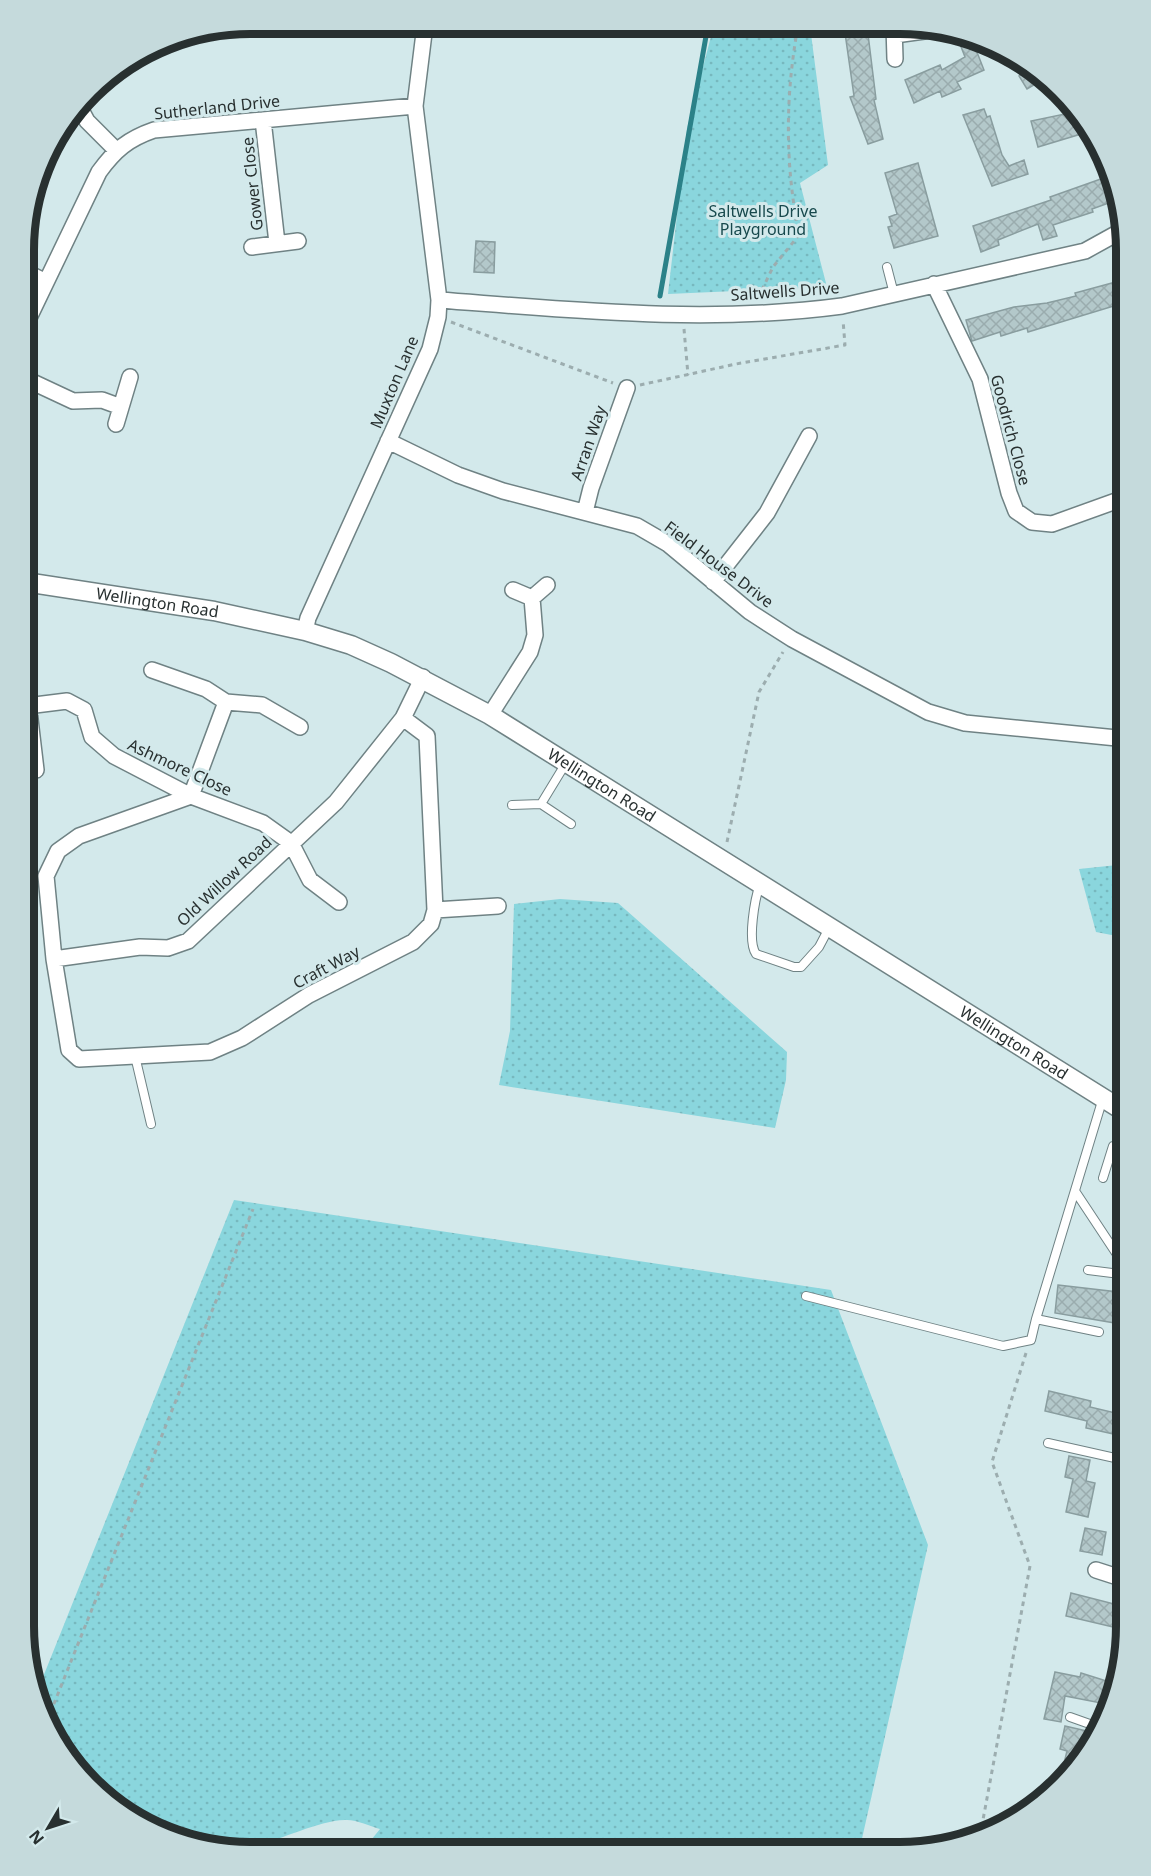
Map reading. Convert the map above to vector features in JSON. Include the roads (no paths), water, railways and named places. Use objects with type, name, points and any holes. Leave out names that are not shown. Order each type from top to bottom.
[{"type":"street","name":"Muxton Lane","points":[[305,631],[308,618],[430,349],[438,317],[439,300],[415,106],[424,34]]},
{"type":"street","points":[[894,34],[895,59]]},
{"type":"street","name":"Sutherland Drive","points":[[34,307],[99,172],[115,149],[132,138],[154,130],[415,106]]},
{"type":"street","points":[[83,114],[87,121],[115,149]]},
{"type":"street","name":"Gower Close","points":[[263,120],[277,243]]},
{"type":"street","name":"Saltwells Drive","points":[[439,300],[642,315],[751,313],[842,306],[1085,251],[1116,234]]},
{"type":"street","name":"Gower Close","points":[[252,247],[298,241]]},
{"type":"street","points":[[34,276],[46,282]]},
{"type":"street","name":"Goodrich Close","points":[[934,284],[980,379],[1009,493],[1016,511],[1032,522],[1052,524],[1116,501]]},
{"type":"street","points":[[116,424],[130,377]]},
{"type":"street","points":[[34,383],[73,401],[102,400],[121,407]]},
{"type":"street","name":"Arran Way","points":[[585,512],[591,488],[627,388]]},
{"type":"street","points":[[713,582],[767,513],[809,436]]},
{"type":"street","name":"Field House Drive","points":[[388,441],[458,476],[645,531],[669,544],[750,612],[792,639],[928,712],[965,723],[1116,738]]},
{"type":"street","name":"Wellington Road","points":[[34,583],[214,611],[305,631],[351,645],[423,677],[566,762],[1116,1106]]},
{"type":"street","points":[[532,598],[547,585]]},
{"type":"street","points":[[513,590],[532,598]]},
{"type":"street","points":[[490,715],[530,652],[535,635],[532,598]]},
{"type":"street","points":[[152,670],[206,689],[226,702],[262,705],[300,727]]},
{"type":"street","points":[[423,677],[403,718],[427,736],[435,910],[498,906]]},
{"type":"street","name":"Ashmore Close","points":[[34,706],[67,700],[84,710],[92,737],[114,756],[191,796],[263,823],[291,843]]},
{"type":"street","points":[[54,959],[46,876],[58,851],[79,836],[191,796],[226,702]]},
{"type":"street","name":"Old Willow Road","points":[[54,959],[140,947],[168,948],[188,941],[336,802],[403,718]]},
{"type":"street","name":"Ashmore Close","points":[[34,755],[36,770]]},
{"type":"street","points":[[291,843],[310,880],[339,902]]},
{"type":"street","name":"Craft Way","points":[[54,959],[69,1050],[79,1059],[210,1052],[242,1038],[309,995],[413,942],[431,924],[435,910]]},
{"type":"street","points":[[1096,1570],[1116,1577]]},
{"type":"lane","points":[[887,267],[894,294]]},
{"type":"lane","points":[[541,804],[566,762]]},
{"type":"lane","points":[[512,805],[541,804],[571,824]]},
{"type":"lane","points":[[760,883],[755,897],[752,942],[753,950],[760,956],[794,968],[801,967],[819,947],[830,926]]},
{"type":"lane","points":[[135,1056],[151,1124]]},
{"type":"lane","points":[[806,1296],[1003,1346],[1031,1340],[1103,1098]]},
{"type":"lane","points":[[1103,1178],[1113,1146]]},
{"type":"lane","points":[[1075,1191],[1116,1253]]},
{"type":"lane","points":[[1088,1270],[1116,1274]]},
{"type":"lane","points":[[1036,1319],[1099,1332]]},
{"type":"lane","points":[[1048,1443],[1116,1459]]},
{"type":"lane","points":[[1070,1717],[1092,1725]]},
{"type":"waterway","points":[[660,296],[706,34]]},
{"type":"park label","name":"Saltwells Drive Playground","points":[[763,220]]}]
